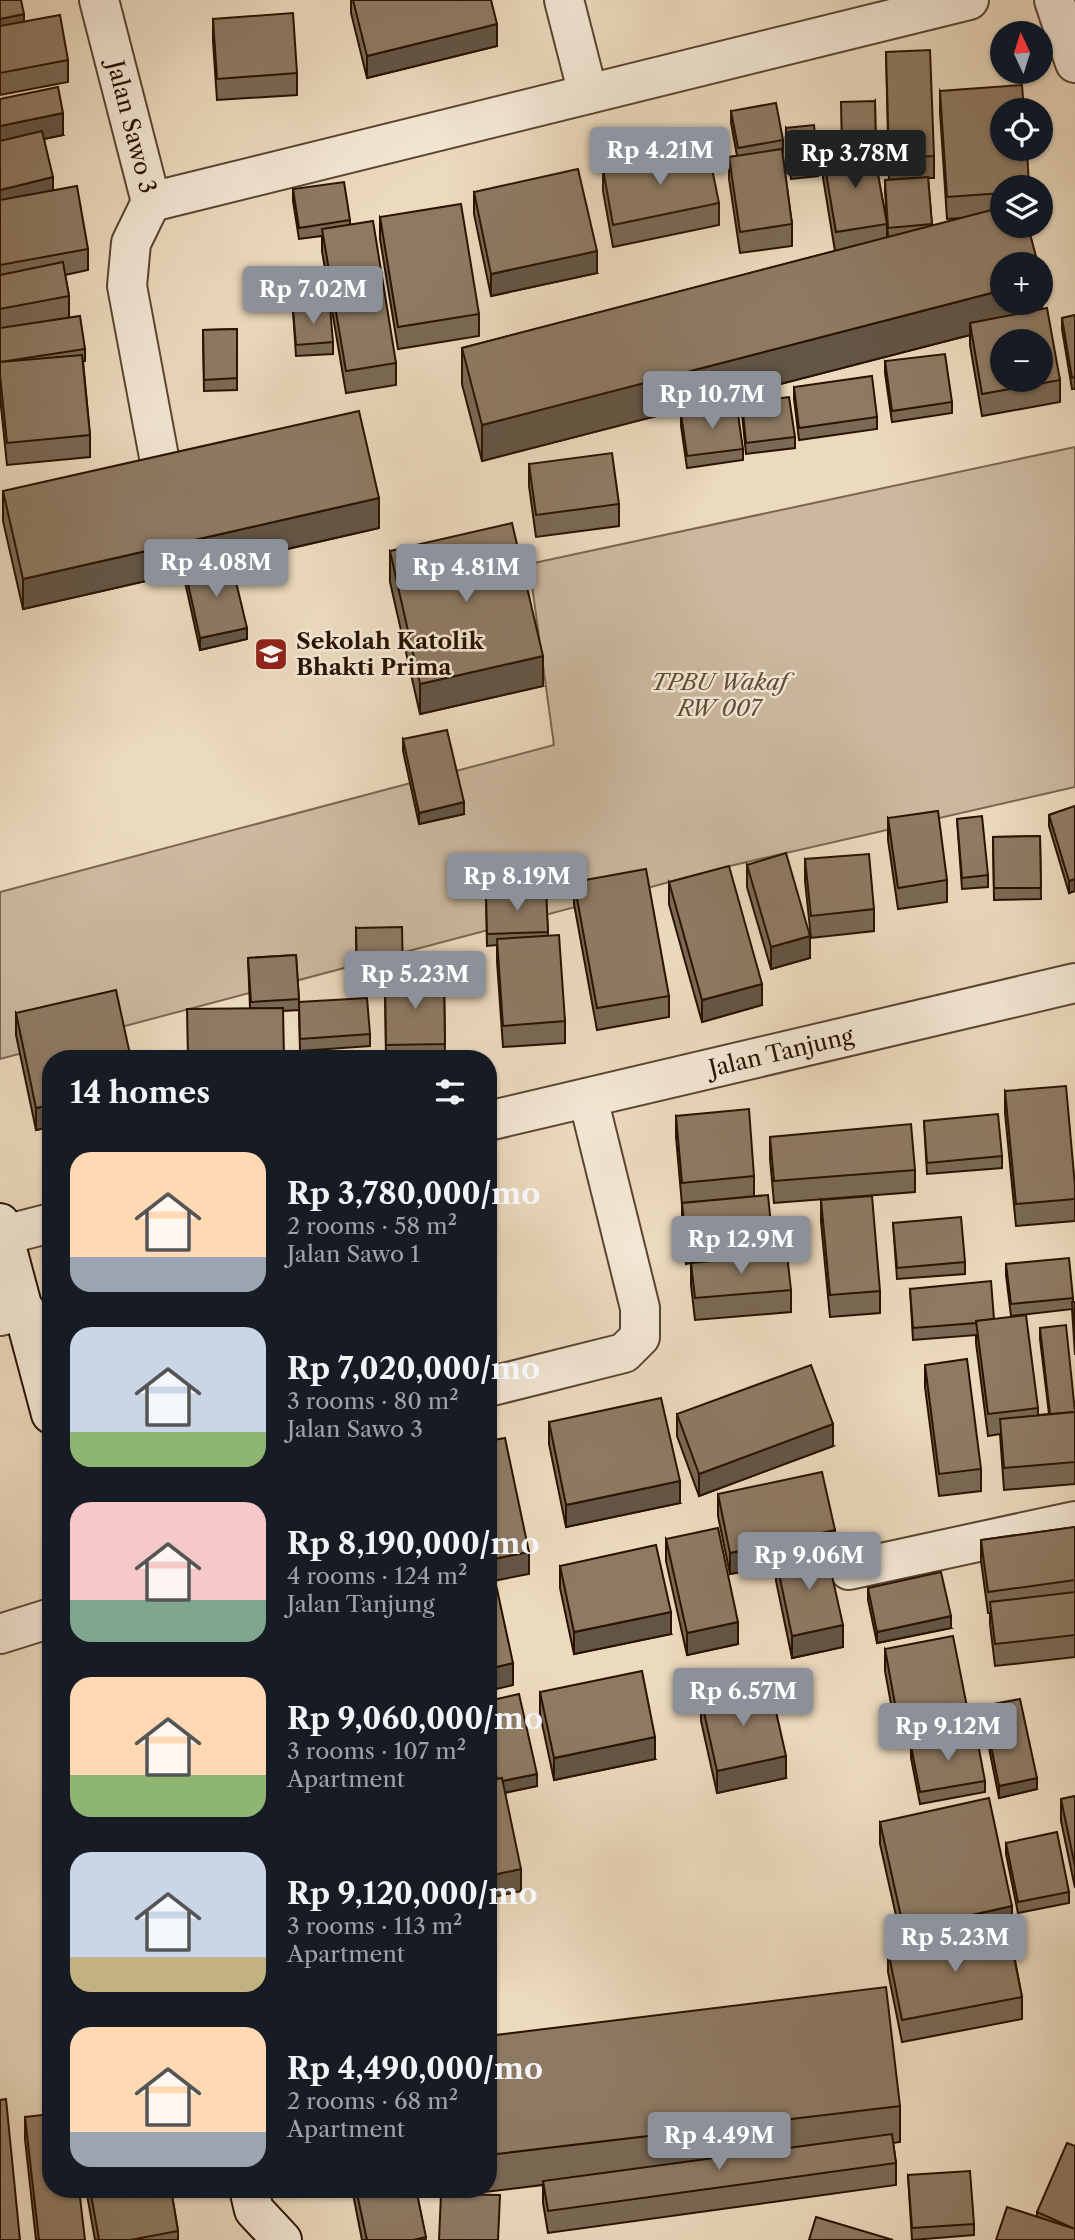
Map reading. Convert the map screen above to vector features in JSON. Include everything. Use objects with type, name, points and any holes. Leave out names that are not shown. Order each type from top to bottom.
[{"type":"street","name":"Jalan Sawo 3","points":[[99,0],[151,202],[131,243],[127,286],[159,457]]},
{"type":"street","points":[[564,0],[588,94]]},
{"type":"street","points":[[151,202],[969,0]]},
{"type":"street","points":[[1054,0],[1075,63]]},
{"type":"street","name":"Jalan Tanjung","points":[[497,1119],[1075,983]]},
{"type":"street","points":[[497,1385],[624,1353],[640,1337],[640,1308],[588,1098]]},
{"type":"street","points":[[42,1224],[2,1229],[12,1313],[42,1391]]},
{"type":"street","points":[[849,1570],[1075,1521]]},
{"type":"street","points":[[0,1634],[42,1621]]},
{"type":"street","points":[[248,2213],[282,2240]]},
{"type":"green space","name":"TPBU Wakaf RW 007","points":[[1075,447],[1075,787],[734,865],[0,1059],[0,892],[554,745],[529,564]]},
{"type":"building","points":[[0,0],[21,0],[24,14],[0,19]]},
{"type":"building","points":[[353,0],[491,0],[497,24],[367,56]]},
{"type":"building","points":[[293,13],[297,73],[217,79],[213,19]]},
{"type":"building","points":[[60,15],[68,60],[0,73],[0,26]]},
{"type":"building","points":[[930,50],[934,156],[889,158],[886,52]]},
{"type":"building","points":[[1022,85],[1023,98],[990,98],[990,161],[1028,161],[1028,175],[990,175],[990,194],[947,197],[940,91]]},
{"type":"building","points":[[58,87],[63,113],[0,126],[0,99]]},
{"type":"building","points":[[875,101],[876,153],[873,147],[842,152],[841,102]]},
{"type":"building","points":[[776,103],[783,140],[738,148],[731,111]]},
{"type":"building","points":[[814,125],[818,165],[791,167],[786,128]]},
{"type":"building","points":[[42,131],[53,177],[0,190],[0,141]]},
{"type":"building","points":[[873,147],[887,224],[836,232],[823,156]]},
{"type":"building","points":[[708,149],[719,203],[613,225],[603,169]]},
{"type":"building","points":[[782,149],[792,224],[740,232],[729,157]]},
{"type":"building","points":[[578,169],[597,251],[491,274],[474,192]]},
{"type":"building","points":[[928,177],[932,224],[888,228],[885,180]]},
{"type":"building","points":[[344,182],[350,220],[299,228],[293,189]]},
{"type":"building","points":[[77,186],[88,249],[0,265],[0,200]]},
{"type":"building","points":[[461,204],[479,314],[398,327],[380,217]]},
{"type":"building","points":[[990,210],[990,238],[1031,238],[1035,252],[990,252],[990,293],[482,425],[462,348]]},
{"type":"building","points":[[373,221],[396,363],[346,371],[322,229]]},
{"type":"building","points":[[63,262],[69,296],[0,309],[0,275]]},
{"type":"building","points":[[330,307],[333,342],[296,345],[293,310]]},
{"type":"building","points":[[1011,315],[1048,315],[1051,329],[990,329],[990,392],[993,392],[982,394],[970,323]]},
{"type":"building","points":[[1075,315],[1075,377],[1072,378],[1062,318]]},
{"type":"building","points":[[80,316],[85,349],[0,362],[0,328]]},
{"type":"building","points":[[237,329],[237,378],[204,380],[203,330]]},
{"type":"building","points":[[1053,341],[1060,380],[1053,381]]},
{"type":"building","points":[[945,354],[952,402],[892,411],[885,361]]},
{"type":"building","points":[[82,355],[90,435],[7,443],[0,362]]},
{"type":"building","points":[[872,376],[877,417],[799,428],[794,387]]},
{"type":"building","points":[[789,397],[795,437],[746,443],[742,403]]},
{"type":"building","points":[[737,407],[743,449],[687,456],[681,414]]},
{"type":"building","points":[[359,411],[379,498],[23,579],[3,491]]},
{"type":"building","points":[[612,453],[619,504],[536,515],[529,464]]},
{"type":"building","points":[[512,523],[543,656],[420,684],[390,551]]},
{"type":"building","points":[[231,561],[247,628],[200,638],[185,570]]},
{"type":"building","points":[[447,730],[464,802],[419,813],[403,739]]},
{"type":"building","points":[[1075,806],[1075,879],[1069,881],[1049,815]]},
{"type":"building","points":[[938,811],[947,880],[898,888],[888,818]]},
{"type":"building","points":[[982,816],[988,875],[962,878],[957,819]]},
{"type":"building","points":[[1040,836],[1041,888],[994,888],[993,837]]},
{"type":"building","points":[[786,853],[810,936],[771,947],[747,865]]},
{"type":"building","points":[[869,854],[874,909],[811,916],[805,859]]},
{"type":"building","points":[[729,866],[762,984],[702,1000],[669,882]]},
{"type":"building","points":[[646,869],[669,996],[597,1008],[574,882]]},
{"type":"building","points":[[546,891],[548,932],[487,934],[486,893]]},
{"type":"building","points":[[402,927],[403,978],[357,980],[356,928]]},
{"type":"building","points":[[559,935],[565,1021],[503,1026],[497,939]]},
{"type":"building","points":[[296,955],[299,999],[251,1002],[248,958]]},
{"type":"building","points":[[444,978],[445,1044],[386,1045],[385,979]]},
{"type":"building","points":[[116,990],[129,1050],[42,1050],[42,1107],[36,1108],[16,1013]]},
{"type":"building","points":[[367,998],[370,1034],[300,1039],[299,1002]]},
{"type":"building","points":[[283,1008],[284,1050],[188,1050],[187,1009]]},
{"type":"building","points":[[1066,1086],[1075,1199],[1016,1204],[1005,1091]]},
{"type":"building","points":[[749,1109],[754,1176],[682,1183],[676,1116]]},
{"type":"building","points":[[998,1114],[1002,1156],[927,1163],[924,1121]]},
{"type":"building","points":[[911,1124],[915,1170],[774,1181],[770,1137]]},
{"type":"building","points":[[768,1195],[772,1235],[686,1242],[682,1203]]},
{"type":"building","points":[[872,1196],[880,1291],[830,1295],[821,1200]]},
{"type":"building","points":[[961,1217],[965,1262],[897,1268],[893,1223]]},
{"type":"building","points":[[787,1254],[791,1290],[695,1298],[691,1263]]},
{"type":"building","points":[[1069,1258],[1073,1298],[1011,1304],[1006,1264]]},
{"type":"building","points":[[991,1281],[994,1319],[913,1328],[910,1289]]},
{"type":"building","points":[[1072,1302],[1075,1302],[1075,1333]]},
{"type":"building","points":[[1026,1315],[1038,1408],[988,1414],[976,1321]]},
{"type":"building","points":[[1066,1325],[1075,1412],[1050,1414],[1040,1328]]},
{"type":"building","points":[[967,1359],[981,1469],[939,1474],[925,1365]]},
{"type":"building","points":[[811,1365],[833,1424],[699,1474],[677,1414]]},
{"type":"building","points":[[661,1398],[680,1481],[566,1505],[549,1422]]},
{"type":"building","points":[[1075,1412],[1075,1462],[1004,1468],[1000,1419]]},
{"type":"building","points":[[505,1438],[529,1552],[497,1558],[497,1439]]},
{"type":"building","points":[[822,1472],[835,1530],[730,1553],[718,1494]]},
{"type":"building","points":[[1075,1527],[1075,1580],[988,1592],[981,1540]]},
{"type":"building","points":[[718,1528],[738,1622],[687,1633],[666,1539]]},
{"type":"building","points":[[656,1545],[671,1612],[574,1632],[560,1566]]},
{"type":"building","points":[[826,1549],[843,1625],[792,1636],[776,1559]]},
{"type":"building","points":[[941,1572],[951,1616],[877,1632],[868,1588]]},
{"type":"building","points":[[497,1589],[513,1663],[497,1667]]},
{"type":"building","points":[[1075,1592],[1075,1635],[995,1644],[990,1602]]},
{"type":"building","points":[[953,1636],[968,1712],[899,1726],[885,1649]]},
{"type":"building","points":[[642,1671],[655,1737],[554,1758],[540,1692]]},
{"type":"building","points":[[770,1685],[786,1756],[717,1771],[701,1699]]},
{"type":"building","points":[[519,1694],[537,1774],[502,1781],[502,1778],[497,1779],[497,1699]]},
{"type":"building","points":[[1020,1699],[1037,1778],[999,1786],[983,1706]]},
{"type":"building","points":[[976,1733],[985,1781],[920,1792],[911,1746]]},
{"type":"building","points":[[502,1778],[521,1869],[497,1874],[497,1779]]},
{"type":"building","points":[[1075,1796],[1075,1866],[1061,1799]]},
{"type":"building","points":[[989,1798],[1012,1906],[904,1930],[880,1822]]},
{"type":"building","points":[[1057,1832],[1069,1892],[1018,1902],[1006,1843]]},
{"type":"building","points":[[1008,1927],[1022,1997],[902,2020],[888,1950]]},
{"type":"building","points":[[886,1987],[900,2106],[497,2154],[497,2035]]},
{"type":"building","points":[[6,2099],[20,2240],[0,2240],[0,2100]]},
{"type":"building","points":[[42,2115],[42,2198],[80,2198],[85,2240],[39,2240],[25,2117]]},
{"type":"building","points":[[892,2134],[896,2163],[548,2211],[543,2181]]},
{"type":"building","points":[[1067,2143],[1075,2146],[1075,2229],[1037,2212]]},
{"type":"building","points":[[970,2171],[974,2224],[912,2228],[908,2175]]},
{"type":"building","points":[[497,2195],[500,2195],[498,2240],[439,2240],[441,2198],[497,2198]]},
{"type":"building","points":[[92,2198],[172,2198],[178,2231],[130,2240],[99,2240]]},
{"type":"building","points":[[358,2198],[418,2198],[426,2237],[413,2240],[367,2240]]},
{"type":"building","points":[[1007,2207],[1075,2229],[1075,2240],[996,2240]]},
{"type":"building","points":[[816,2217],[893,2240],[809,2240]]},
{"type":"place","name":"Sekolah Katolik Bhakti Prima","points":[[271,654]]}]
